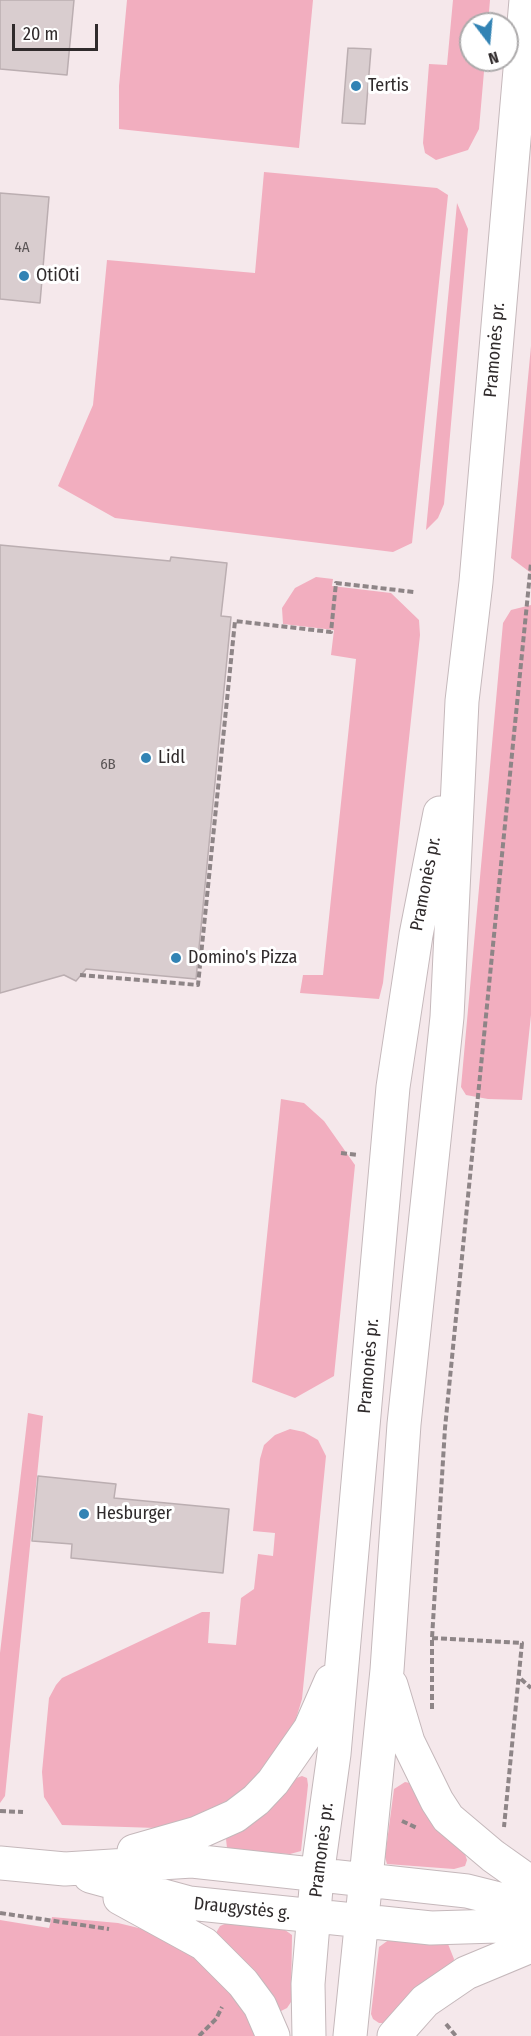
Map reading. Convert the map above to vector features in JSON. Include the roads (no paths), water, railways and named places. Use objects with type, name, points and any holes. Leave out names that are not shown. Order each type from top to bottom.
[{"type":"main road","name":"Pramonės pr.","points":[[350,2036],[387,1670],[404,1424],[447,1017],[462,700],[476,582],[526,0]]},
{"type":"main road","name":"Pramonės pr.","points":[[309,2036],[308,1984],[317,1876],[334,1754],[393,1086],[416,935],[462,700]]},
{"type":"main road","points":[[65,1869],[197,1833],[235,1816],[256,1800],[273,1782],[310,1729],[343,1655]]},
{"type":"main road","points":[[387,1670],[408,1742],[436,1801],[448,1818],[493,1856],[531,1882]]},
{"type":"main road","name":"Draugystės g.","points":[[0,1863],[65,1869],[192,1861],[467,1891],[531,1907]]},
{"type":"main road","points":[[65,1869],[204,1944],[243,1983],[260,2006],[273,2036]]},
{"type":"main road","name":"Draugystės g.","points":[[65,1869],[189,1903],[431,1929],[531,1924]]},
{"type":"main road","points":[[394,2036],[425,2001],[466,1973],[531,1946]]},
{"type":"place","name":"Tertis","points":[[356,86]]},
{"type":"place","name":"OtiOti","points":[[24,276]]},
{"type":"place","name":"Lidl","points":[[146,758]]},
{"type":"place","name":"Domino's Pizza","points":[[176,958]]},
{"type":"place","name":"Hesburger","points":[[84,1514]]}]
